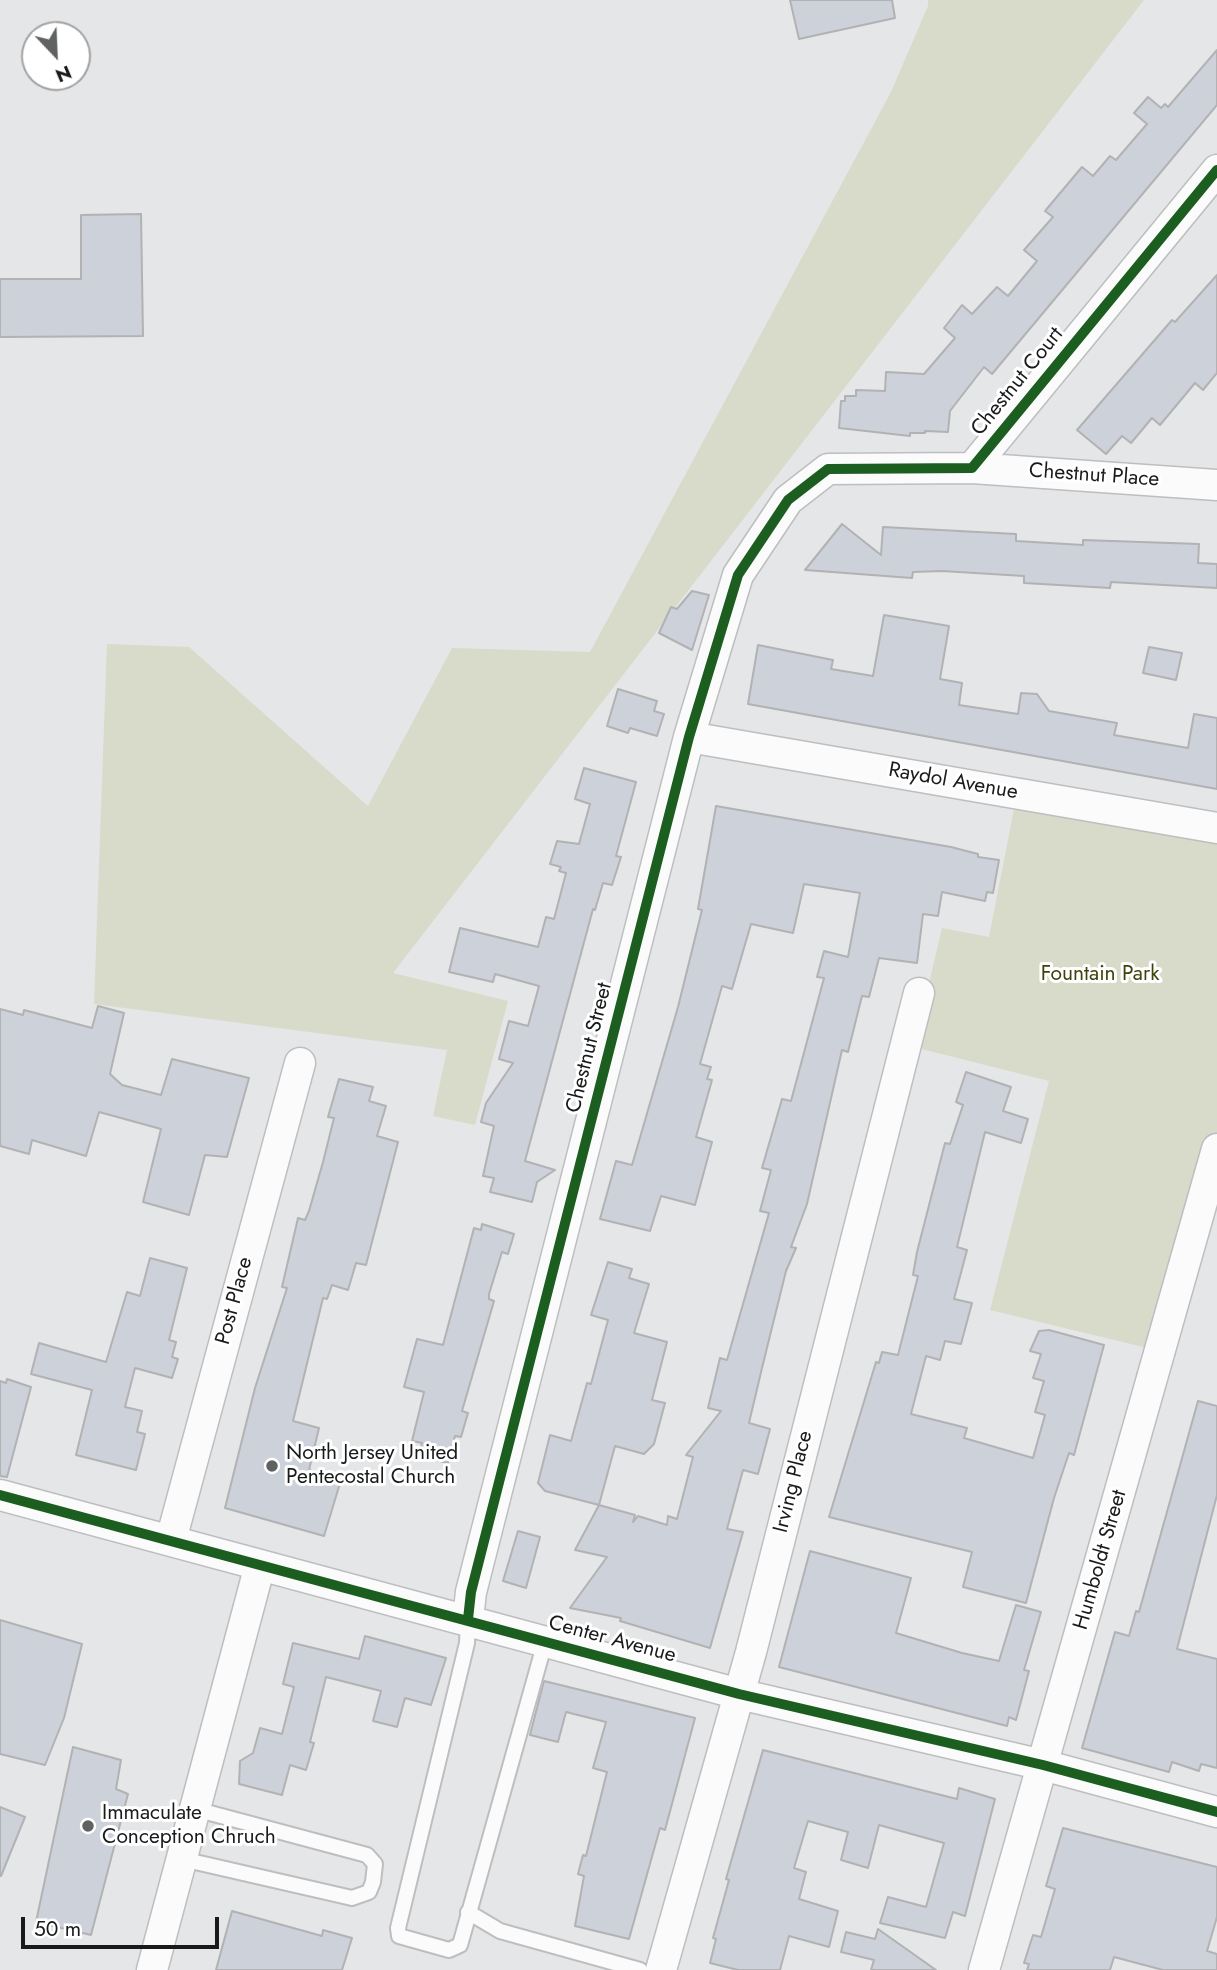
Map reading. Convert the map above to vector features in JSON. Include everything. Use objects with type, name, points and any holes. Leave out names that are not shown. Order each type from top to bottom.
[{"type":"street","name":"Chestnut Court","points":[[788,500],[828,469],[972,468],[1217,170]]},
{"type":"street","name":"Chestnut Place","points":[[972,468],[1217,485]]},
{"type":"street","name":"Chestnut Street","points":[[468,1619],[475,1578],[690,737],[738,575],[788,500]]},
{"type":"street","name":"Raydol Avenue","points":[[690,737],[1217,828]]},
{"type":"street","name":"Irving Place","points":[[661,1970],[739,1694],[919,993]]},
{"type":"street","name":"Post Place","points":[[171,1540],[300,1063]]},
{"type":"street","name":"Humboldt Street","points":[[984,1970],[1217,1149]]},
{"type":"street","name":"Center Avenue","points":[[0,1495],[739,1694],[1043,1765],[1217,1812]]},
{"type":"street","points":[[152,1970],[260,1565]]},
{"type":"lane","points":[[468,1619],[467,1643],[398,1928],[399,1936],[449,1950],[460,1945],[545,1642]]},
{"type":"lane","points":[[182,1859],[352,1898],[369,1892],[373,1882],[375,1864],[367,1855],[195,1809]]},
{"type":"lane","points":[[468,1912],[500,1931],[640,1970]]},
{"type":"green space","points":[[928,0],[1144,0],[393,973],[508,1001],[475,1125],[433,1116],[447,1050],[94,1004],[107,644],[189,647],[368,806],[452,648],[590,652],[891,92],[928,6]]},
{"type":"green space","name":"Fountain Park","points":[[1015,804],[1217,838],[1217,1139],[1160,1351],[990,1310],[1049,1081],[914,1047],[942,928],[989,937]]},
{"type":"building","points":[[790,0],[892,0],[895,18],[799,39]]},
{"type":"building","points":[[1217,50],[1217,105],[992,374],[984,367],[950,411],[948,432],[925,431],[910,433],[910,436],[839,428],[841,401],[845,401],[845,396],[856,396],[856,390],[885,391],[886,372],[924,374],[955,338],[944,328],[962,305],[972,314],[997,287],[1008,296],[1037,261],[1024,250],[1053,217],[1045,211],[1082,167],[1093,176],[1110,156],[1116,160],[1147,124],[1134,113],[1148,97],[1161,108],[1165,104],[1168,107]]},
{"type":"building","points":[[141,214],[143,336],[0,337],[0,279],[81,279],[81,215]]},
{"type":"building","points":[[1217,275],[1217,373],[1203,390],[1195,383],[1160,425],[1152,418],[1131,443],[1122,436],[1106,454],[1077,430],[1172,320],[1175,322]]},
{"type":"building","points":[[842,524],[881,555],[883,527],[1016,534],[1016,541],[1083,545],[1083,540],[1199,544],[1198,563],[1217,564],[1217,588],[1111,582],[1110,588],[1024,583],[1024,576],[942,571],[913,572],[912,578],[805,570]]},
{"type":"building","points":[[692,591],[709,595],[692,650],[659,633],[671,607],[677,609]]},
{"type":"building","points":[[884,615],[949,626],[940,679],[962,683],[959,705],[1018,714],[1021,693],[1037,694],[1049,711],[1117,723],[1114,735],[1188,748],[1194,714],[1217,718],[1217,789],[748,704],[758,645],[833,660],[831,669],[873,676]]},
{"type":"building","points":[[1149,647],[1182,653],[1176,680],[1143,673]]},
{"type":"building","points":[[618,689],[657,701],[654,711],[664,714],[657,736],[630,728],[628,733],[607,726]]},
{"type":"building","points":[[584,768],[636,782],[616,856],[621,857],[612,885],[603,883],[595,910],[593,909],[525,1161],[555,1170],[537,1182],[532,1202],[490,1192],[494,1178],[483,1176],[494,1126],[481,1122],[486,1103],[513,1063],[499,1059],[509,1021],[528,1026],[539,986],[495,974],[493,982],[449,972],[460,928],[538,947],[546,917],[554,919],[566,873],[559,871],[561,867],[550,864],[557,841],[579,844],[590,804],[575,799]]},
{"type":"building","points":[[716,806],[951,847],[978,854],[978,857],[999,860],[993,893],[987,892],[985,901],[942,892],[938,916],[923,914],[917,963],[879,958],[869,997],[862,996],[848,1052],[842,1050],[807,1204],[791,1247],[796,1248],[786,1271],[749,1423],[770,1429],[758,1474],[743,1470],[727,1529],[743,1532],[710,1648],[620,1621],[621,1618],[570,1608],[607,1557],[575,1550],[599,1505],[635,1515],[633,1522],[638,1516],[667,1525],[668,1516],[677,1519],[693,1457],[686,1455],[721,1411],[708,1408],[720,1358],[727,1360],[769,1213],[760,1211],[771,1170],[762,1168],[782,1099],[791,1101],[824,978],[817,977],[824,951],[848,957],[860,893],[804,884],[793,933],[751,924],[732,989],[722,986],[700,1064],[711,1067],[707,1079],[712,1080],[696,1137],[712,1142],[695,1205],[661,1196],[650,1231],[600,1219],[616,1161],[632,1165],[678,1007],[702,910],[698,909]]},
{"type":"building","points":[[98,1006],[124,1013],[110,1074],[122,1085],[161,1095],[172,1059],[249,1078],[227,1157],[205,1155],[189,1215],[143,1202],[161,1129],[99,1112],[86,1156],[32,1140],[29,1154],[0,1146],[0,1009],[23,1015],[24,1010],[92,1028]]},
{"type":"building","points":[[966,1072],[1011,1087],[1003,1111],[1028,1119],[1021,1143],[985,1132],[957,1247],[967,1250],[954,1299],[972,1303],[961,1344],[945,1341],[940,1360],[926,1356],[911,1414],[967,1428],[964,1438],[1033,1458],[1045,1415],[1035,1412],[1044,1381],[1033,1378],[1041,1354],[1030,1351],[1039,1331],[1049,1330],[1104,1345],[1074,1455],[1069,1453],[1054,1498],[1026,1603],[963,1587],[972,1552],[829,1517],[876,1362],[879,1363],[882,1352],[898,1355],[918,1276],[913,1275],[917,1252],[945,1143],[950,1144],[963,1105],[956,1102]]},
{"type":"building","points":[[339,1079],[373,1087],[369,1101],[386,1106],[377,1136],[398,1142],[366,1265],[356,1263],[348,1290],[332,1285],[327,1299],[323,1298],[293,1421],[319,1428],[309,1470],[341,1480],[324,1536],[225,1508],[255,1388],[287,1288],[282,1287],[298,1218],[305,1220],[323,1162],[334,1118],[328,1117]]},
{"type":"building","points":[[482,1224],[514,1234],[508,1254],[502,1252],[489,1294],[489,1299],[494,1301],[462,1411],[468,1413],[461,1437],[455,1436],[448,1463],[419,1456],[422,1443],[412,1441],[424,1392],[404,1387],[417,1339],[443,1345],[474,1228],[481,1230]]},
{"type":"building","points":[[150,1258],[187,1268],[169,1340],[176,1342],[172,1357],[178,1359],[172,1378],[135,1368],[125,1407],[142,1411],[137,1432],[145,1434],[136,1470],[76,1455],[92,1390],[31,1374],[39,1343],[106,1362],[127,1292],[140,1296]]},
{"type":"building","points":[[608,1262],[632,1269],[629,1278],[649,1284],[634,1333],[667,1342],[652,1400],[665,1403],[654,1444],[644,1454],[615,1446],[599,1505],[545,1491],[538,1483],[550,1435],[571,1441],[587,1383],[591,1384],[608,1320],[591,1315]]},
{"type":"building","points":[[7,1379],[31,1387],[7,1477],[0,1476],[0,1381],[6,1383]]},
{"type":"building","points":[[1198,1401],[1217,1406],[1217,1495],[1177,1649],[1217,1659],[1217,1768],[1201,1764],[1199,1771],[1172,1762],[1169,1772],[1082,1748],[1115,1632],[1129,1636],[1136,1611],[1139,1612]]},
{"type":"building","points":[[518,1531],[540,1537],[526,1588],[503,1581]]},
{"type":"building","points":[[810,1551],[911,1578],[896,1633],[962,1653],[999,1661],[1016,1605],[1041,1612],[1024,1670],[1029,1671],[1016,1720],[1009,1717],[1007,1726],[779,1667]]},
{"type":"building","points":[[0,1620],[82,1644],[64,1718],[45,1765],[0,1754]]},
{"type":"building","points":[[365,1636],[446,1658],[431,1705],[405,1698],[397,1727],[373,1721],[381,1691],[326,1677],[310,1742],[314,1743],[306,1770],[290,1765],[282,1795],[239,1784],[240,1761],[253,1753],[260,1728],[282,1734],[294,1687],[283,1684],[293,1643],[359,1659]]},
{"type":"building","points":[[544,1681],[695,1718],[665,1830],[660,1828],[629,1939],[575,1926],[584,1876],[578,1874],[583,1855],[586,1856],[607,1772],[593,1768],[606,1722],[566,1712],[558,1742],[530,1735]]},
{"type":"building","name":"Immaculate Conception Chruch","points":[[73,1747],[121,1760],[116,1789],[128,1794],[91,1935],[36,1922]]},
{"type":"building","points":[[763,1750],[957,1799],[959,1788],[995,1799],[965,1916],[953,1912],[945,1938],[880,1923],[888,1897],[926,1907],[944,1843],[879,1825],[868,1868],[841,1860],[848,1832],[808,1821],[794,1868],[806,1872],[799,1899],[838,1911],[829,1947],[789,1936],[780,1970],[738,1970],[710,1963],[716,1939],[713,1938],[729,1880],[726,1879]]},
{"type":"building","points":[[0,1807],[25,1817],[1,1876],[0,1875]]},
{"type":"building","points":[[1063,1828],[1217,1867],[1217,1917],[1207,1951],[1217,1954],[1217,1970],[1163,1970],[1114,1957],[1110,1970],[1027,1970],[1029,1964],[1024,1963],[1033,1935],[1041,1937],[1055,1889],[1046,1886]]},
{"type":"building","points":[[232,1911],[322,1936],[323,1930],[352,1938],[342,1970],[216,1970]]},
{"type":"building","points":[[878,1929],[936,1970],[871,1970],[874,1960],[841,1952],[846,1932],[875,1939]]},
{"type":"cycle path","points":[[468,1619],[471,1592],[689,737],[738,575],[788,500],[828,469],[972,468],[1217,170]]},
{"type":"cycle path","points":[[0,1495],[739,1694],[1043,1765],[1217,1812]]},
{"type":"place","name":"North Jersey United Pentecostal Church","points":[[272,1466]]},
{"type":"place","name":"Immaculate Conception Chruch","points":[[88,1826]]}]
